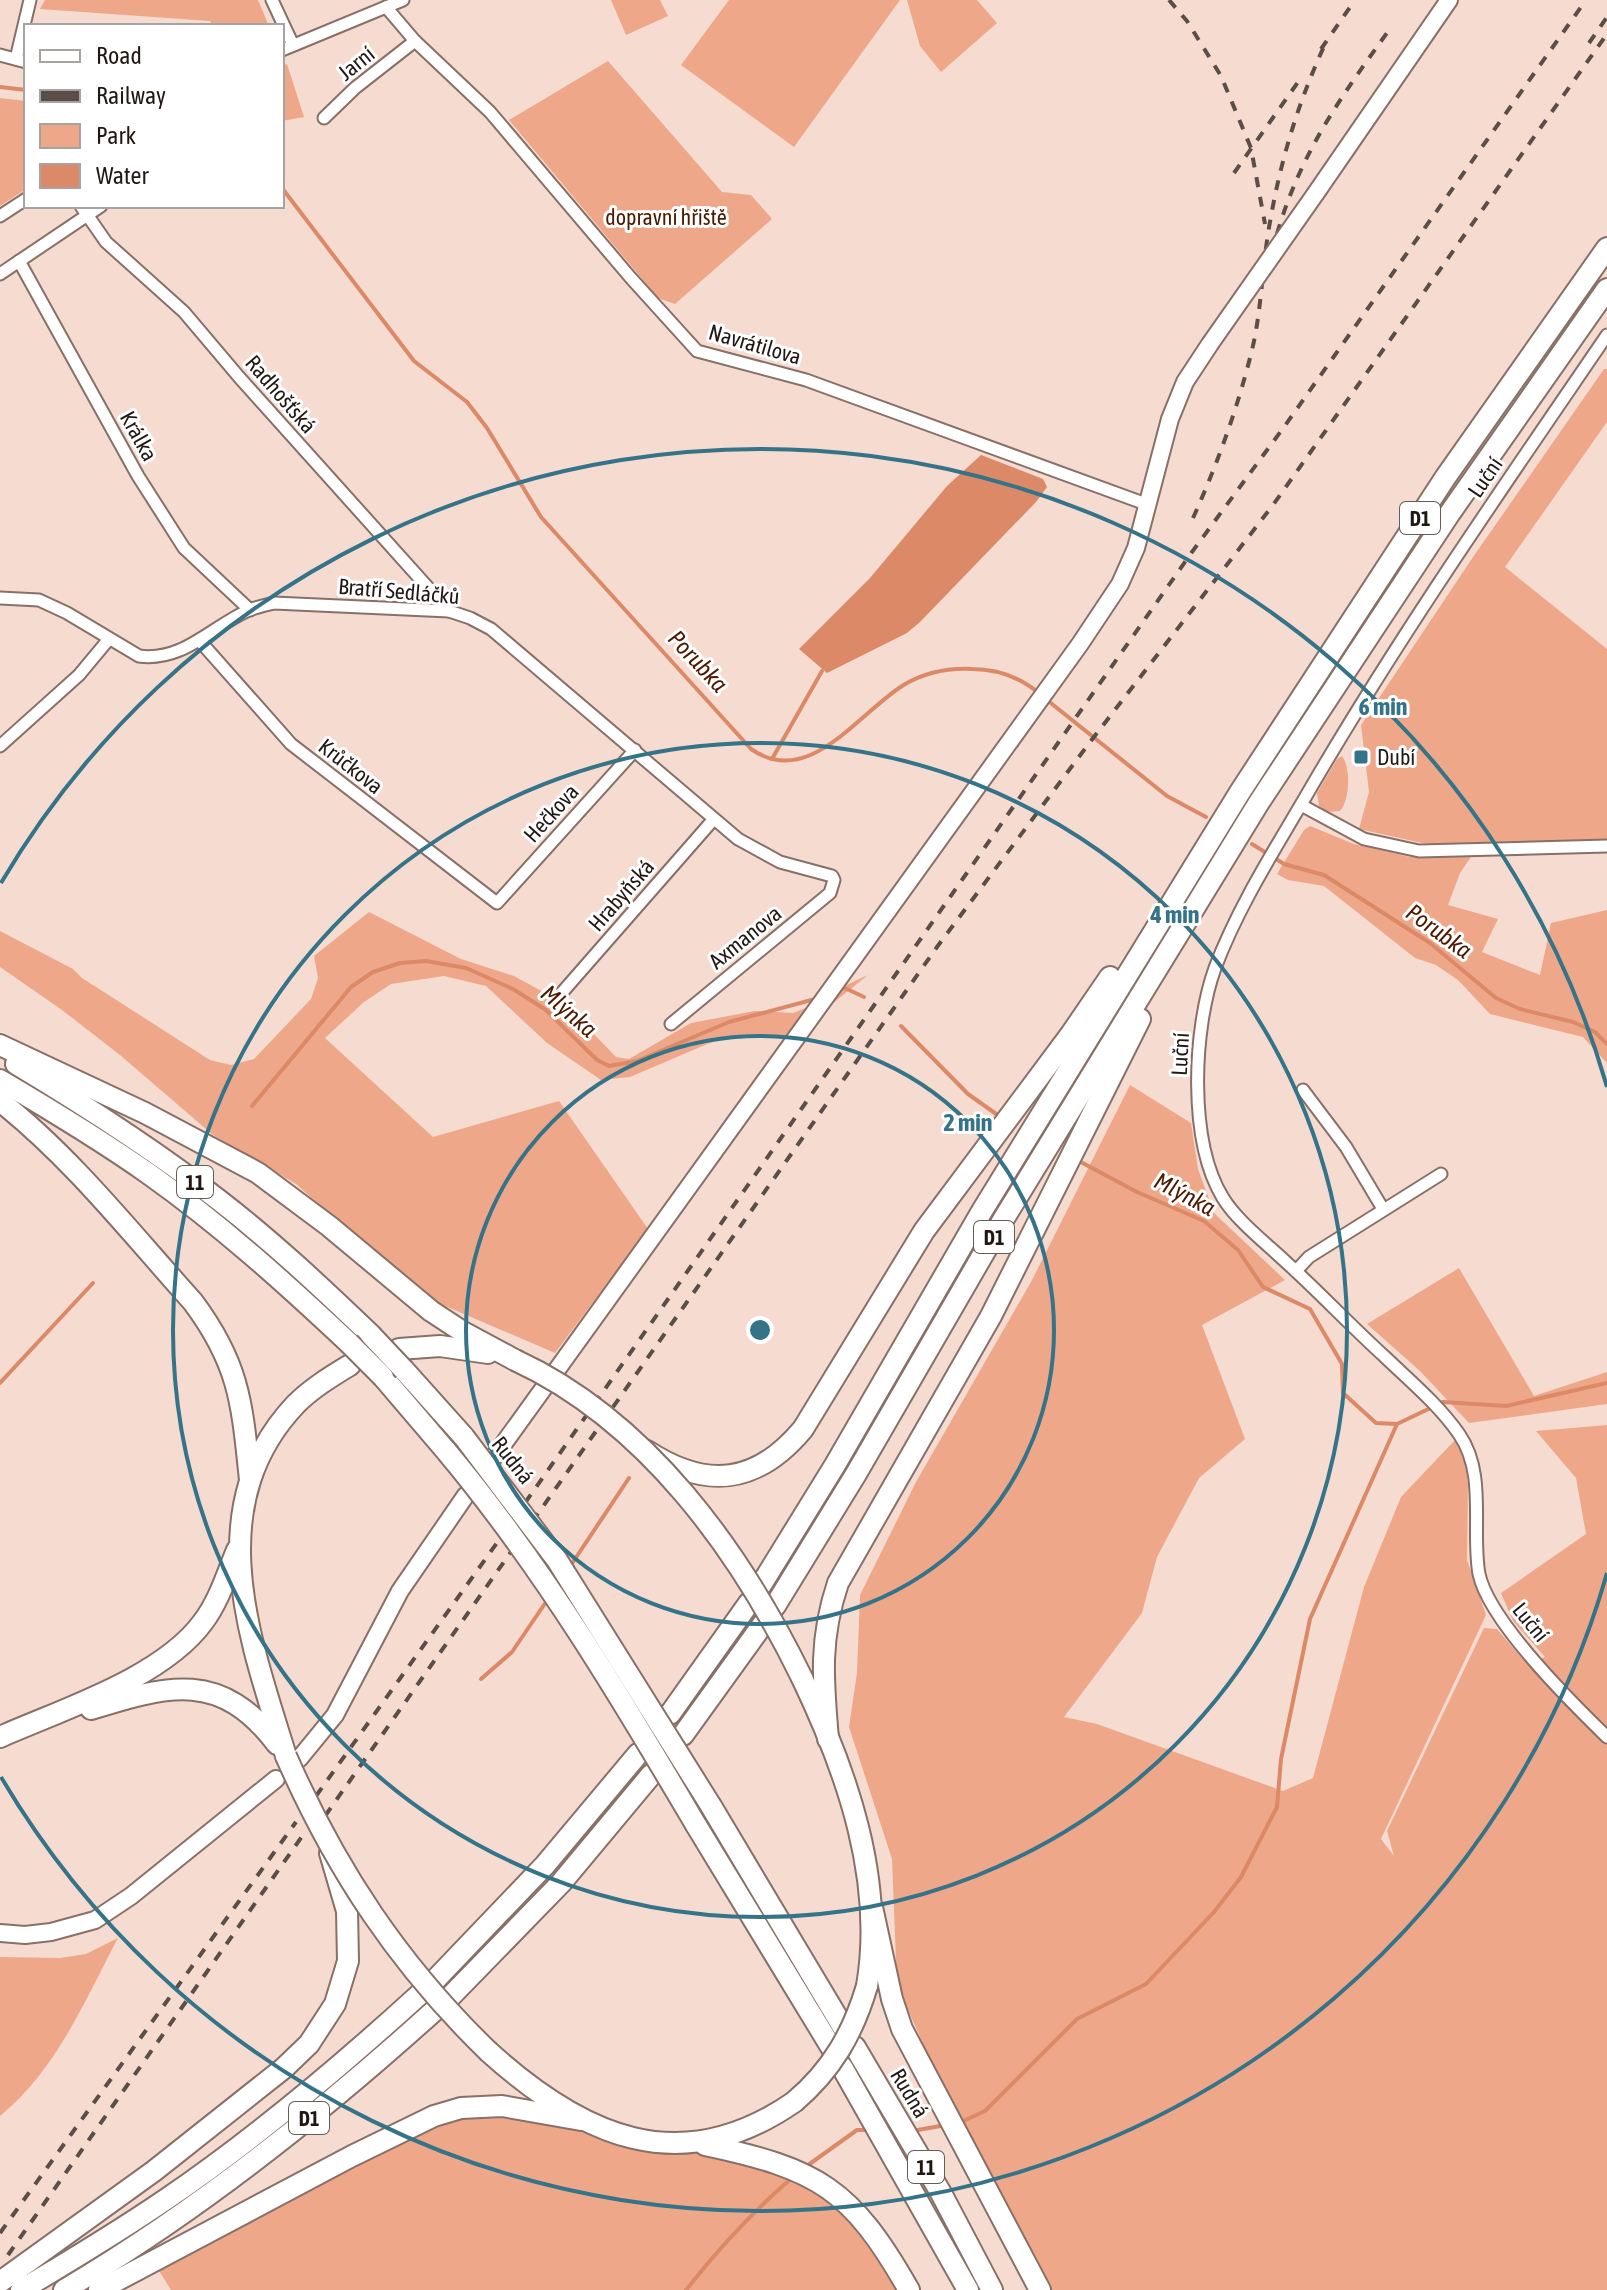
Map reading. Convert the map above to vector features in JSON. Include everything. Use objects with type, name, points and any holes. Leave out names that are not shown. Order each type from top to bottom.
[{"type":"highway","name":"D1","points":[[761,1585],[843,1451],[982,1211],[1240,792],[1445,478],[1607,248]]},
{"type":"highway","name":"D1","points":[[775,1606],[856,1474],[1003,1220],[1258,804],[1450,513],[1607,289]]},
{"type":"highway","points":[[634,1443],[656,1457],[702,1474],[750,1472],[776,1458],[803,1429],[924,1231],[1071,1034],[1140,932],[1198,859]]},
{"type":"highway","points":[[812,1675],[838,1583],[851,1557],[959,1375],[1021,1259],[1135,1027],[1201,917],[1218,870]]},
{"type":"highway","points":[[0,1045],[145,1113],[258,1173],[295,1198],[431,1311],[463,1332],[553,1378],[588,1401],[685,1496],[740,1569],[778,1630],[812,1675],[828,1739],[854,1811],[886,1978],[902,2029],[1040,2290]]},
{"type":"highway","name":"Rudná","points":[[0,1055],[112,1123],[220,1200],[371,1335],[464,1437],[557,1560],[711,1806],[843,2027]]},
{"type":"highway","name":"Rudná","points":[[0,1080],[98,1139],[203,1214],[260,1261],[383,1377],[447,1452],[540,1572],[638,1726],[831,2047]]},
{"type":"highway","points":[[0,1101],[54,1150],[193,1302],[208,1323],[230,1362],[237,1388],[250,1480]]},
{"type":"highway","points":[[399,1349],[440,1346],[515,1360]]},
{"type":"highway","points":[[0,2282],[154,2171],[284,2068],[309,2044],[335,2004],[345,1978],[349,1930],[347,1911],[328,1846],[292,1757],[270,1725],[246,1618],[240,1542],[250,1480],[271,1437],[297,1403],[350,1365]]},
{"type":"highway","points":[[0,1738],[130,1679],[176,1650],[202,1624],[211,1610],[240,1542]]},
{"type":"highway","points":[[670,1714],[749,1603]]},
{"type":"highway","points":[[683,1735],[763,1624]]},
{"type":"highway","points":[[0,1738],[146,1692],[177,1688],[193,1688],[224,1697],[270,1725]]},
{"type":"highway","name":"D1","points":[[64,2290],[172,2208],[428,1987],[545,1865],[638,1754]]},
{"type":"highway","name":"D1","points":[[21,2290],[89,2250],[172,2208],[319,2111],[442,2003],[561,1883],[651,1775]]},
{"type":"highway","points":[[328,1846],[394,1945],[443,2006],[489,2052],[538,2094],[581,2120]]},
{"type":"highway","points":[[693,2142],[724,2137],[755,2126],[794,2102],[817,2082],[839,2054],[856,2020],[867,1986],[872,1946],[872,1907]]},
{"type":"highway","name":"Rudná","points":[[855,2047],[941,2193],[992,2290]]},
{"type":"highway","name":"Rudná","points":[[842,2067],[968,2290]]},
{"type":"highway","points":[[99,2290],[406,2128],[461,2108],[502,2106],[581,2120],[647,2140],[693,2142],[779,2162],[841,2197],[876,2235],[909,2290]]},
{"type":"street","points":[[26,24],[30,0]]},
{"type":"street","points":[[272,0],[280,24]]},
{"type":"street","points":[[288,48],[403,0]]},
{"type":"street","points":[[494,1457],[1031,713],[1120,584],[1136,548],[1170,419],[1185,382],[1449,0]]},
{"type":"street","name":"Navrátilova","points":[[386,7],[415,41],[490,112],[697,351],[806,380],[1146,504]]},
{"type":"street","points":[[0,55],[21,60],[24,40]]},
{"type":"street","name":"Jarní","points":[[324,118],[355,88],[415,41]]},
{"type":"street","points":[[0,216],[24,200]]},
{"type":"street","points":[[0,274],[84,211]]},
{"type":"street","name":"Radhošťská","points":[[84,211],[106,242],[184,312],[449,611]]},
{"type":"street","name":"Králka","points":[[19,261],[138,476],[184,548],[250,610]]},
{"type":"street","name":"Luční","points":[[1607,335],[1469,537],[1361,703],[1232,929],[1214,971],[1202,1028],[1199,1105],[1207,1157],[1223,1199],[1384,1357],[1416,1384],[1455,1429],[1467,1449],[1473,1468],[1480,1574],[1485,1592],[1507,1627],[1607,1737]]},
{"type":"street","name":"Bratří Sedláčků","points":[[0,598],[39,600],[139,656],[148,658],[179,653],[250,610],[274,603],[449,611],[470,618],[491,629],[713,820],[763,854],[780,862],[832,876]]},
{"type":"street","points":[[0,746],[79,675],[109,639]]},
{"type":"street","name":"Krůčkova","points":[[199,640],[291,744],[497,903]]},
{"type":"street","name":"Hečkova","points":[[497,903],[635,750]]},
{"type":"street","points":[[1301,805],[1364,839],[1419,851],[1607,846]]},
{"type":"street","name":"Hrabyňská","points":[[559,996],[713,820]]},
{"type":"street","name":"Axmanova","points":[[671,1024],[830,893],[835,886],[832,876]]},
{"type":"street","points":[[1303,1090],[1346,1147],[1383,1209]]},
{"type":"street","points":[[1296,1271],[1309,1257],[1441,1174]]},
{"type":"street","points":[[292,1757],[319,1738],[335,1715],[400,1591],[466,1495]]},
{"type":"street","points":[[0,1933],[25,1935],[51,1932],[95,1920],[131,1896],[276,1779]]},
{"type":"green space","points":[[45,0],[258,0],[268,24],[212,24],[210,21],[40,9]]},
{"type":"green space","points":[[611,0],[660,0],[668,16],[626,35]]},
{"type":"green space","points":[[729,0],[900,0],[794,147],[681,65]]},
{"type":"green space","points":[[907,0],[977,0],[997,23],[941,72],[920,46]]},
{"type":"green space","name":"dopravní hřiště","points":[[608,61],[722,192],[751,195],[772,219],[675,304],[658,298],[509,120]]},
{"type":"green space","points":[[287,64],[304,117],[284,121],[284,65]]},
{"type":"green space","points":[[0,98],[24,101],[24,190],[0,206]]},
{"type":"green space","points":[[1604,369],[1607,369],[1607,422],[1505,567],[1607,649],[1607,842],[1422,843],[1359,829],[1369,792],[1361,725]]},
{"type":"green space","points":[[1342,756],[1348,776],[1346,799],[1340,811],[1327,812],[1319,806],[1317,793],[1337,759]]},
{"type":"green space","points":[[1310,826],[1354,844],[1410,857],[1471,857],[1460,873],[1448,905],[1498,919],[1482,952],[1540,975],[1551,923],[1607,910],[1607,1063],[1583,1037],[1490,1014],[1458,980],[1436,965],[1415,958],[1324,886],[1288,880],[1277,874],[1304,830]]},
{"type":"green space","points":[[369,912],[461,959],[514,976],[565,1004],[616,1057],[629,1059],[691,1023],[755,1011],[793,1013],[824,1001],[838,989],[868,975],[817,1016],[810,1036],[744,1034],[712,1042],[630,1077],[601,1080],[547,1043],[486,986],[444,976],[391,984],[364,1002],[325,1038],[433,1137],[559,1101],[648,1229],[555,1353],[436,1302],[371,1251],[296,1184],[213,1135],[120,1055],[0,967],[0,931],[73,969],[82,978],[210,1060],[231,1065],[254,1059],[311,999],[318,978],[314,956]]},
{"type":"green space","points":[[1130,1085],[1191,1123],[1198,1169],[1214,1213],[1285,1280],[1202,1325],[1245,1439],[1199,1478],[1157,1557],[1142,1613],[1064,1717],[1097,1724],[1283,1791],[1313,1778],[1364,1587],[1401,1497],[1455,1440],[1464,1454],[1468,1484],[1467,1560],[1486,1615],[1381,1839],[1394,1856],[1387,1831],[1484,1628],[1497,1629],[1527,1664],[1545,1657],[1513,1621],[1501,1593],[1586,1534],[1576,1478],[1536,1431],[1607,1425],[1607,2290],[1050,2290],[947,2098],[897,1985],[892,1859],[849,1727],[857,1673],[860,1595],[916,1482],[1031,1282]]},
{"type":"green space","points":[[1459,1268],[1534,1396],[1607,1372],[1607,1404],[1469,1423],[1420,1371],[1367,1324]]},
{"type":"green space","points":[[118,1938],[53,2056],[38,2077],[0,2116],[0,1957],[60,1958],[86,1954]]},
{"type":"green space","points":[[461,2108],[670,2142],[821,2183],[909,2290],[688,2290],[724,2243],[686,2290],[171,2290],[158,2269]]},
{"type":"water","points":[[981,455],[1043,479],[1047,487],[1036,502],[907,633],[827,673],[799,649],[870,578],[947,486]]},
{"type":"waterway","name":"Porubka","points":[[0,87],[24,90]]},
{"type":"waterway","name":"Porubka","points":[[284,191],[414,361],[467,402],[487,428],[541,517],[751,749],[772,759],[792,760],[812,754],[831,743],[902,686],[927,675],[954,669],[999,673],[1025,683],[1040,694]]},
{"type":"waterway","points":[[772,759],[822,671]]},
{"type":"waterway","name":"Porubka","points":[[1047,700],[1167,796],[1206,817]]},
{"type":"waterway","name":"Porubka","points":[[1252,844],[1284,864],[1324,875],[1430,943],[1496,998],[1520,1009],[1573,1022],[1595,1032],[1607,1044]]},
{"type":"waterway","name":"Mlýnka","points":[[252,1106],[351,987],[373,972],[400,963],[426,961],[466,968],[513,989],[546,1010],[597,1060],[609,1066],[637,1061],[729,1022],[819,998]]},
{"type":"waterway","name":"Mlýnka","points":[[838,990],[845,988],[864,997]]},
{"type":"waterway","name":"Mlýnka","points":[[901,1026],[968,1094],[999,1116]]},
{"type":"waterway","name":"Mlýnka","points":[[1077,1160],[1137,1192],[1204,1221],[1238,1250],[1263,1287],[1310,1309],[1342,1364],[1343,1393],[1376,1423],[1397,1424],[1443,1402],[1506,1406],[1607,1383]]},
{"type":"waterway","name":"Mlýnka","points":[[0,1383],[93,1283]]},
{"type":"waterway","points":[[959,2123],[985,2111],[1077,2019],[1146,1984],[1214,1912],[1241,1877],[1277,1807],[1281,1759],[1310,1619],[1397,1424]]},
{"type":"waterway","points":[[569,1568],[629,1478]]},
{"type":"waterway","points":[[481,1679],[512,1652],[548,1599]]},
{"type":"waterway","points":[[912,2131],[946,2125]]},
{"type":"waterway","points":[[804,2168],[857,2130],[871,2130]]},
{"type":"waterway","points":[[686,2290],[737,2230],[794,2176]]},
{"type":"railway","points":[[1169,0],[1187,21],[1221,76],[1251,148],[1265,224]]},
{"type":"railway","points":[[1321,49],[1355,0]]},
{"type":"railway","points":[[316,1796],[1192,552],[1586,0]]},
{"type":"railway","points":[[1589,43],[1607,17]]},
{"type":"railway","points":[[1277,234],[1298,176],[1325,124],[1392,26]]},
{"type":"railway","points":[[325,1816],[937,947],[1273,505],[1607,34]]},
{"type":"railway","points":[[1193,518],[1226,436],[1246,371],[1255,334],[1274,198],[1299,108],[1326,42]]},
{"type":"railway","points":[[1234,173],[1303,75]]},
{"type":"railway","points":[[0,2233],[296,1822]]},
{"type":"railway","points":[[8,2255],[303,1835]]},
{"type":"place","name":"Dubí","points":[[1361,757]]}]
